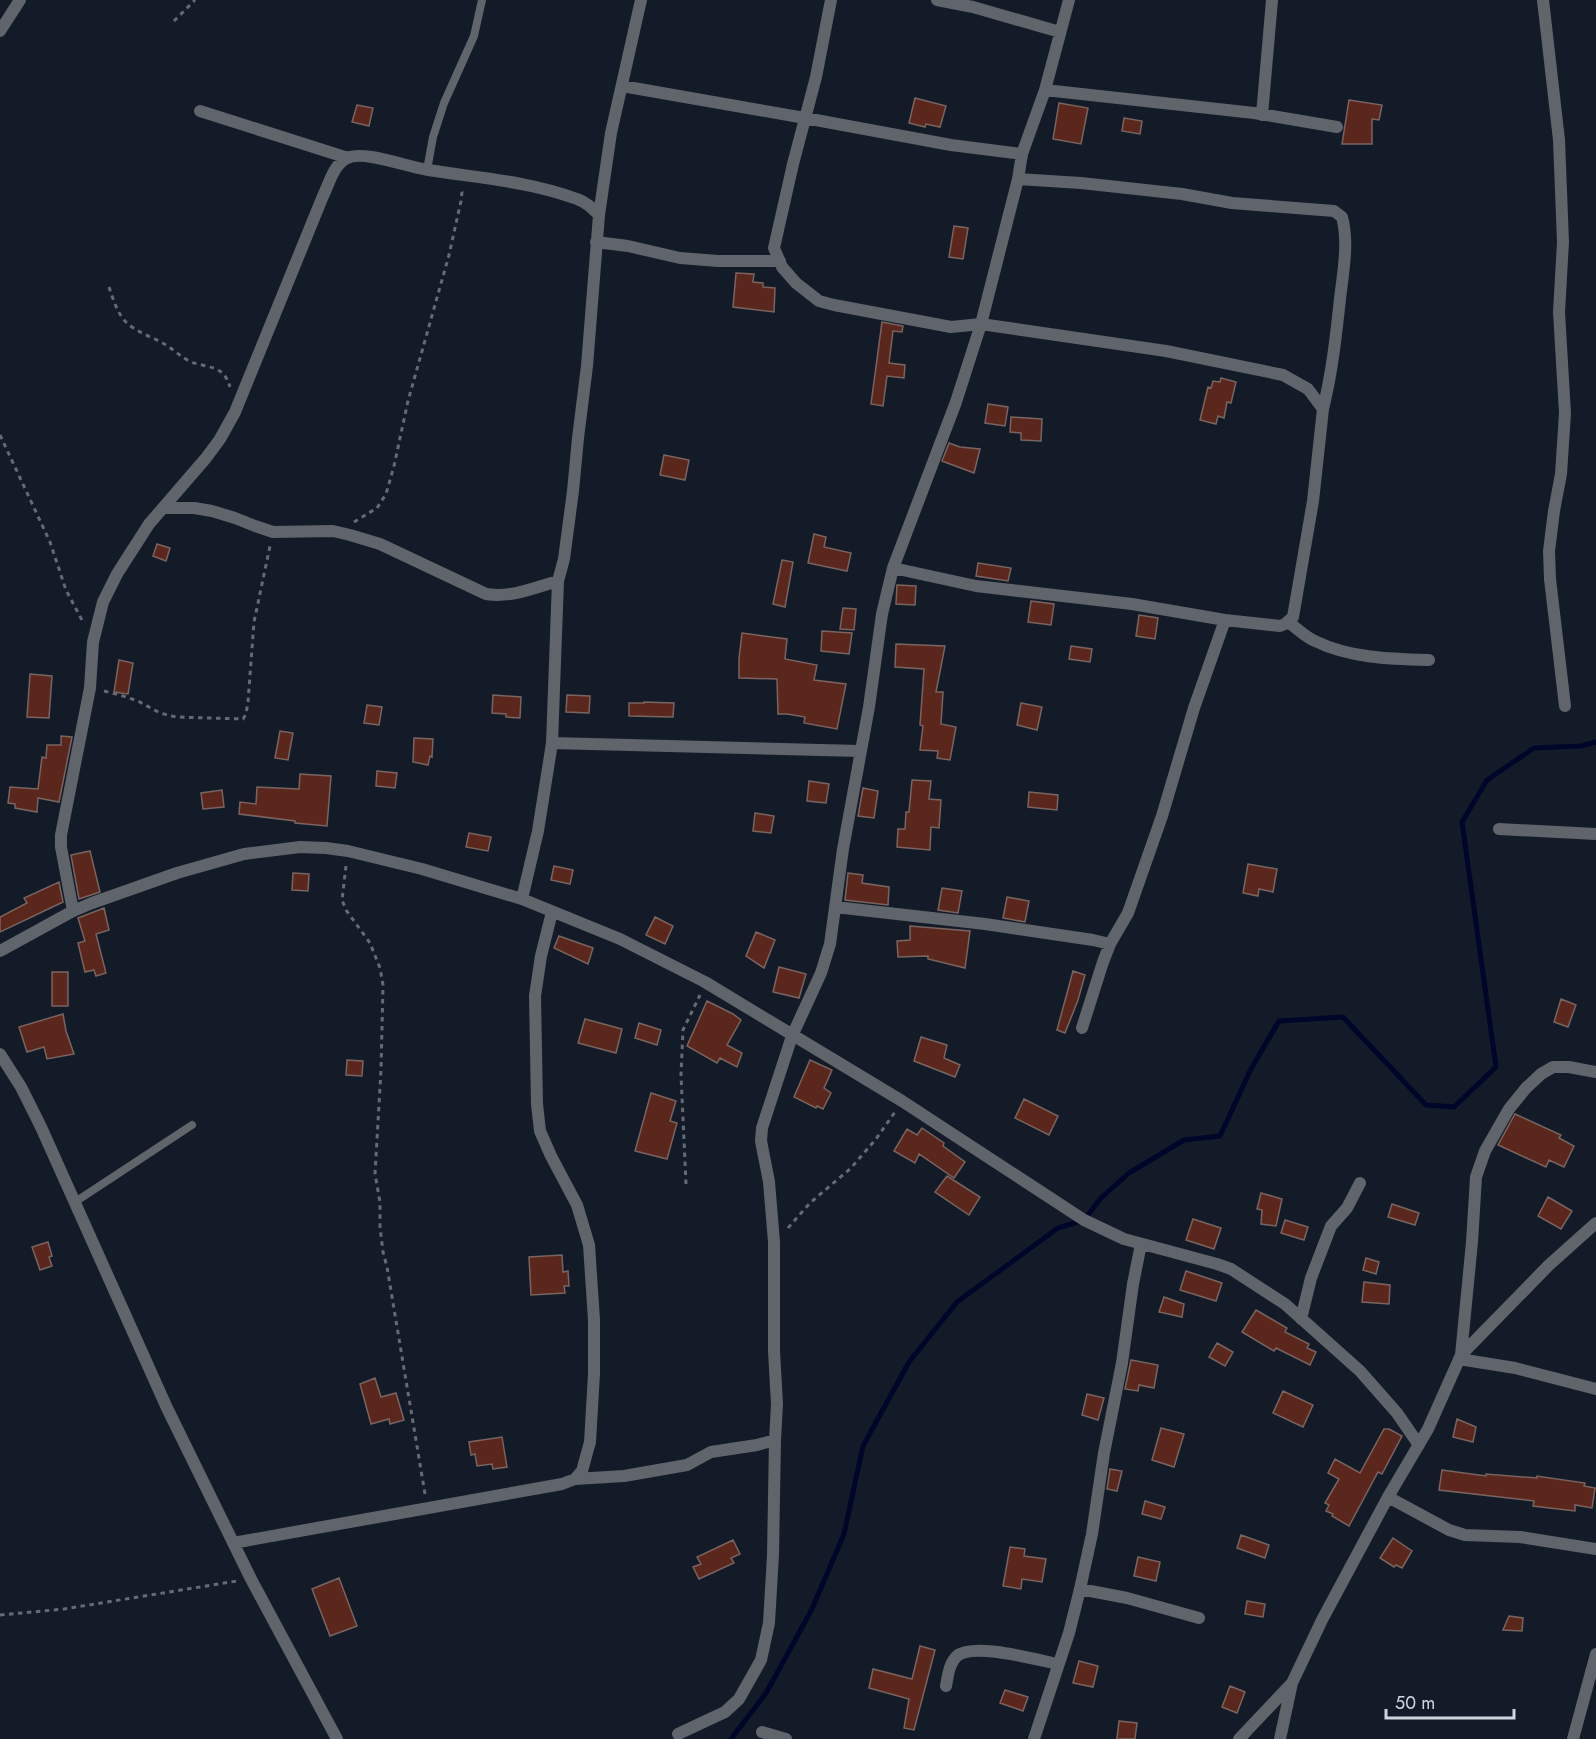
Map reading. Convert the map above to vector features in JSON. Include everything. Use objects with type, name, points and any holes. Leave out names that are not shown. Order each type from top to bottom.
[{"type":"street","points":[[0,31],[20,0]]},
{"type":"street","points":[[522,899],[538,831],[552,743],[558,581],[564,559],[572,502],[587,366],[598,215],[611,133],[641,0]]},
{"type":"street","points":[[831,0],[816,76],[774,248],[782,267],[796,283],[819,301],[834,306],[951,327],[981,324],[1166,351],[1283,375],[1308,389],[1323,409]]},
{"type":"street","points":[[937,0],[973,7],[1060,32]]},
{"type":"street","points":[[678,1734],[725,1712],[739,1699],[761,1660],[769,1623],[777,1404],[774,1351],[774,1242],[769,1182],[761,1141],[762,1128],[792,1036],[821,973],[830,944],[843,849],[882,614],[893,568],[956,402],[981,324],[1018,179],[1022,154],[1045,90],[1069,0]]},
{"type":"street","points":[[1262,115],[1272,0]]},
{"type":"street","points":[[1543,0],[1559,140],[1563,242],[1559,312],[1565,413],[1561,474],[1549,551],[1550,579],[1566,706]]},
{"type":"street","points":[[622,86],[951,145],[1022,154]]},
{"type":"street","points":[[1045,90],[1262,115],[1337,127]]},
{"type":"street","points":[[200,111],[348,158]]},
{"type":"street","points":[[73,911],[60,847],[90,688],[93,642],[103,602],[117,574],[149,524],[220,439],[235,412],[323,196],[339,163],[360,155],[428,170],[503,180],[549,190],[580,200],[589,205],[598,215]]},
{"type":"street","points":[[893,568],[976,586],[1132,604],[1224,620],[1280,626],[1293,617],[1313,501],[1323,409],[1331,374],[1344,265],[1345,229],[1342,217],[1334,211],[1232,203],[1182,194],[1081,183],[1018,179]]},
{"type":"street","points":[[596,242],[628,246],[680,258],[780,261]]},
{"type":"street","points":[[164,508],[194,508],[212,511],[273,532],[333,531],[380,544],[486,594],[511,595],[558,581]]},
{"type":"street","points":[[1082,1028],[1102,962],[1128,913],[1162,816],[1194,708],[1224,620]]},
{"type":"street","points":[[1288,622],[1313,641],[1338,650],[1395,659],[1429,660]]},
{"type":"street","points":[[552,743],[860,751]]},
{"type":"street","points":[[1499,829],[1596,834]]},
{"type":"street","points":[[0,951],[73,911],[177,873],[244,854],[300,847],[348,851],[422,869],[522,899],[620,939],[705,982],[902,1101],[1084,1221],[1106,1232],[1141,1244],[1231,1269],[1285,1304],[1360,1371],[1397,1413],[1419,1445]]},
{"type":"street","points":[[835,907],[985,924],[1110,944]]},
{"type":"street","points":[[552,912],[540,956],[535,996],[537,1104],[540,1131],[577,1205],[589,1245],[594,1320],[590,1442],[582,1471],[575,1479]]},
{"type":"street","points":[[0,1054],[31,1107],[167,1408],[233,1543],[337,1739]]},
{"type":"street","points":[[1280,1739],[1292,1683],[1388,1497],[1419,1445],[1460,1357],[1476,1177],[1485,1151],[1509,1108],[1541,1074],[1553,1067],[1569,1067],[1596,1072]]},
{"type":"street","points":[[1301,1319],[1311,1278],[1331,1226],[1347,1208],[1360,1183]]},
{"type":"street","points":[[1460,1357],[1550,1265],[1596,1223]]},
{"type":"street","points":[[1034,1739],[1068,1633],[1092,1534],[1141,1244]]},
{"type":"street","points":[[1460,1357],[1515,1368],[1596,1389]]},
{"type":"street","points":[[233,1543],[562,1485],[575,1479],[624,1476],[687,1465],[711,1452],[774,1440]]},
{"type":"street","points":[[1388,1497],[1449,1530],[1466,1535],[1520,1537],[1596,1549]]},
{"type":"street","points":[[1080,1589],[1127,1598],[1199,1618]]},
{"type":"street","points":[[946,1686],[952,1662],[959,1654],[966,1652],[1002,1652],[1058,1664]]},
{"type":"street","points":[[1573,1739],[1595,1659]]},
{"type":"street","points":[[1239,1739],[1292,1683]]},
{"type":"street","points":[[762,1732],[786,1739]]},
{"type":"lane","points":[[428,170],[433,137],[444,103],[474,36],[483,0]]},
{"type":"lane","points":[[75,1202],[192,1125]]},
{"type":"path","points":[[174,21],[195,0]]},
{"type":"path","points":[[333,531],[367,515],[377,508],[386,494],[408,400],[449,255],[461,201],[462,192],[456,173]]},
{"type":"path","points":[[109,287],[118,312],[126,323],[169,346],[181,357],[221,372],[229,384],[235,412]]},
{"type":"path","points":[[0,435],[50,542],[66,590],[93,642]]},
{"type":"path","points":[[90,688],[120,694],[160,713],[176,717],[243,719],[248,702],[254,622],[273,532]]},
{"type":"path","points":[[348,851],[342,900],[346,910],[370,943],[380,968],[383,985],[375,1174],[380,1202],[383,1252],[427,1508]]},
{"type":"path","points":[[686,1184],[681,1075],[683,1030],[705,982]]},
{"type":"path","points":[[774,1242],[810,1203],[851,1168],[876,1139],[902,1101]]},
{"type":"path","points":[[0,1615],[64,1609],[251,1579]]},
{"type":"building","points":[[915,98],[946,106],[940,127],[926,124],[925,127],[909,123]]},
{"type":"building","points":[[1349,100],[1382,105],[1379,120],[1372,119],[1372,144],[1342,144]]},
{"type":"building","points":[[1059,103],[1088,108],[1081,144],[1053,139]]},
{"type":"building","points":[[357,105],[373,108],[369,126],[352,122]]},
{"type":"building","points":[[1124,118],[1142,121],[1140,134],[1122,131]]},
{"type":"building","points":[[954,226],[968,228],[963,259],[949,257]]},
{"type":"building","points":[[736,273],[754,274],[753,282],[763,283],[763,287],[775,288],[774,312],[733,307]]},
{"type":"building","points":[[882,322],[903,326],[902,332],[893,331],[889,363],[905,365],[904,378],[887,376],[883,406],[871,404]]},
{"type":"building","points":[[1221,378],[1236,382],[1231,403],[1227,402],[1224,418],[1218,416],[1216,424],[1200,420],[1208,387],[1211,388],[1213,381],[1220,382]]},
{"type":"building","points":[[988,404],[1008,407],[1005,426],[985,423]]},
{"type":"building","points":[[1011,417],[1042,419],[1041,441],[1021,440],[1021,433],[1010,432]]},
{"type":"building","points":[[949,443],[960,447],[980,449],[974,473],[942,461]]},
{"type":"building","points":[[664,455],[689,460],[685,480],[660,475]]},
{"type":"building","points":[[814,534],[826,537],[824,547],[851,553],[847,571],[808,563]]},
{"type":"building","points":[[157,544],[170,548],[166,561],[153,556]]},
{"type":"building","points":[[782,560],[793,562],[785,607],[773,604]]},
{"type":"building","points":[[978,563],[1011,568],[1008,581],[976,576]]},
{"type":"building","points":[[897,585],[916,586],[915,605],[896,604]]},
{"type":"building","points":[[1031,601],[1054,604],[1051,625],[1028,622]]},
{"type":"building","points":[[843,608],[856,609],[854,630],[840,629]]},
{"type":"building","points":[[1139,615],[1158,618],[1155,639],[1136,636]]},
{"type":"building","points":[[822,631],[852,633],[849,654],[821,651]]},
{"type":"building","points":[[742,633],[787,639],[785,659],[817,665],[814,680],[846,684],[837,729],[804,723],[805,717],[778,714],[777,679],[739,678]]},
{"type":"building","points":[[896,644],[945,646],[936,692],[943,692],[941,724],[956,727],[950,760],[937,758],[938,751],[920,750],[923,726],[920,725],[924,669],[895,667]]},
{"type":"building","points":[[1071,646],[1092,649],[1090,662],[1069,659]]},
{"type":"building","points":[[119,660],[133,663],[128,694],[114,692]]},
{"type":"building","points":[[30,674],[52,676],[49,718],[27,717]]},
{"type":"building","points":[[493,695],[521,697],[520,718],[492,713]]},
{"type":"building","points":[[567,695],[590,696],[589,713],[566,712]]},
{"type":"building","points":[[629,703],[674,703],[673,717],[629,716]]},
{"type":"building","points":[[1021,703],[1042,707],[1037,730],[1017,725]]},
{"type":"building","points":[[367,705],[382,707],[379,725],[364,723]]},
{"type":"building","points":[[280,731],[293,733],[288,760],[275,758]]},
{"type":"building","points":[[61,736],[72,737],[59,802],[38,798],[37,812],[15,808],[15,804],[8,803],[10,787],[38,789],[42,757],[46,758],[47,745],[61,745]]},
{"type":"building","points":[[414,738],[433,739],[432,757],[430,756],[428,765],[413,762]]},
{"type":"building","points":[[377,771],[397,773],[395,788],[376,786]]},
{"type":"building","points":[[300,774],[331,776],[327,826],[239,814],[240,802],[256,804],[257,787],[299,789]]},
{"type":"building","points":[[912,780],[931,781],[929,799],[941,800],[939,828],[931,827],[930,850],[897,847],[898,829],[905,829],[906,812],[909,812]]},
{"type":"building","points":[[809,781],[829,784],[826,803],[807,801]]},
{"type":"building","points":[[863,788],[878,791],[874,818],[858,816]]},
{"type":"building","points":[[222,790],[224,807],[203,809],[201,793]]},
{"type":"building","points":[[1029,792],[1058,795],[1057,810],[1028,807]]},
{"type":"building","points":[[755,813],[774,816],[771,833],[753,831]]},
{"type":"building","points":[[469,833],[491,837],[488,851],[466,847]]},
{"type":"building","points":[[90,851],[100,892],[79,899],[71,855]]},
{"type":"building","points":[[1248,864],[1277,869],[1273,892],[1259,889],[1258,896],[1243,893]]},
{"type":"building","points":[[554,866],[573,870],[570,884],[551,880]]},
{"type":"building","points":[[293,873],[309,874],[308,891],[292,890]]},
{"type":"building","points":[[848,873],[863,875],[862,883],[889,887],[888,905],[845,900]]},
{"type":"building","points":[[59,882],[63,902],[0,932],[0,917],[27,903],[24,898]]},
{"type":"building","points":[[942,888],[962,891],[958,913],[938,910]]},
{"type":"building","points":[[1007,897],[1029,901],[1025,922],[1003,918]]},
{"type":"building","points":[[104,908],[109,930],[96,934],[106,973],[96,976],[94,970],[85,972],[78,943],[85,941],[78,918]]},
{"type":"building","points":[[655,917],[673,926],[665,944],[646,935]]},
{"type":"building","points":[[910,926],[970,931],[965,968],[928,959],[928,956],[898,957],[897,941],[910,940]]},
{"type":"building","points":[[756,932],[775,940],[764,968],[746,956]]},
{"type":"building","points":[[559,936],[593,948],[588,964],[554,948]]},
{"type":"building","points":[[779,967],[806,974],[799,998],[773,992]]},
{"type":"building","points":[[1073,971],[1085,975],[1065,1033],[1057,1030]]},
{"type":"building","points":[[52,972],[68,972],[68,1006],[52,1006]]},
{"type":"building","points":[[1561,999],[1576,1005],[1568,1027],[1554,1022]]},
{"type":"building","points":[[707,1001],[741,1020],[727,1045],[742,1053],[737,1067],[720,1058],[717,1063],[687,1046]]},
{"type":"building","points":[[63,1014],[74,1054],[47,1059],[44,1047],[27,1052],[19,1027]]},
{"type":"building","points":[[585,1019],[622,1029],[616,1053],[578,1043]]},
{"type":"building","points":[[639,1023],[661,1030],[657,1045],[635,1038]]},
{"type":"building","points":[[921,1037],[947,1045],[944,1058],[960,1065],[955,1077],[914,1061]]},
{"type":"building","points":[[347,1060],[363,1061],[362,1076],[346,1075]]},
{"type":"building","points":[[810,1060],[832,1070],[824,1088],[831,1093],[823,1109],[794,1097]]},
{"type":"building","points":[[651,1093],[676,1101],[670,1121],[677,1123],[667,1159],[635,1151]]},
{"type":"building","points":[[1024,1099],[1058,1116],[1049,1135],[1015,1118]]},
{"type":"building","points":[[1515,1114],[1561,1135],[1559,1138],[1574,1146],[1564,1167],[1549,1160],[1546,1167],[1498,1145]]},
{"type":"building","points":[[922,1128],[944,1143],[943,1146],[965,1162],[954,1178],[919,1154],[915,1163],[894,1151],[907,1129],[917,1135]]},
{"type":"building","points":[[947,1176],[980,1197],[969,1215],[935,1192]]},
{"type":"building","points":[[1261,1193],[1282,1199],[1276,1226],[1261,1224],[1262,1210],[1257,1209]]},
{"type":"building","points":[[1548,1197],[1572,1211],[1561,1229],[1538,1216]]},
{"type":"building","points":[[1392,1204],[1419,1213],[1415,1225],[1388,1217]]},
{"type":"building","points":[[1193,1219],[1221,1228],[1214,1249],[1186,1240]]},
{"type":"building","points":[[1285,1220],[1308,1227],[1304,1240],[1281,1233]]},
{"type":"building","points":[[48,1242],[52,1266],[40,1270],[32,1247]]},
{"type":"building","points":[[562,1255],[563,1272],[568,1271],[569,1286],[564,1286],[565,1293],[531,1295],[529,1257]]},
{"type":"building","points":[[1366,1258],[1379,1262],[1376,1274],[1363,1270]]},
{"type":"building","points":[[1186,1271],[1222,1283],[1216,1301],[1180,1290]]},
{"type":"building","points":[[1364,1282],[1390,1285],[1389,1304],[1362,1302]]},
{"type":"building","points":[[1164,1297],[1184,1304],[1182,1317],[1159,1312]]},
{"type":"building","points":[[1256,1310],[1287,1328],[1285,1332],[1309,1344],[1307,1348],[1316,1352],[1310,1365],[1276,1348],[1274,1351],[1242,1332]]},
{"type":"building","points":[[1217,1343],[1233,1352],[1225,1366],[1209,1357]]},
{"type":"building","points":[[1131,1360],[1158,1365],[1154,1388],[1139,1385],[1138,1391],[1125,1389]]},
{"type":"building","points":[[375,1378],[381,1397],[396,1393],[404,1420],[390,1424],[389,1419],[371,1424],[360,1384]]},
{"type":"building","points":[[1283,1391],[1313,1405],[1303,1427],[1273,1413]]},
{"type":"building","points":[[1087,1394],[1104,1398],[1098,1420],[1082,1415]]},
{"type":"building","points":[[1457,1419],[1476,1427],[1473,1442],[1453,1437]]},
{"type":"building","points":[[1161,1428],[1184,1434],[1174,1467],[1152,1460]]},
{"type":"building","points":[[1384,1429],[1389,1429],[1402,1436],[1382,1474],[1378,1472],[1349,1526],[1326,1511],[1329,1505],[1325,1503],[1339,1479],[1328,1473],[1335,1459],[1360,1473]]},
{"type":"building","points":[[502,1437],[507,1467],[493,1469],[492,1464],[477,1466],[475,1454],[471,1455],[469,1442]]},
{"type":"building","points":[[1110,1469],[1122,1471],[1117,1491],[1107,1489]]},
{"type":"building","points":[[1442,1470],[1486,1476],[1486,1474],[1537,1478],[1537,1476],[1585,1483],[1584,1486],[1595,1488],[1592,1508],[1575,1505],[1575,1511],[1533,1506],[1534,1501],[1439,1490]]},
{"type":"building","points":[[1145,1501],[1165,1507],[1161,1519],[1142,1514]]},
{"type":"building","points":[[1241,1535],[1269,1545],[1265,1558],[1237,1548]]},
{"type":"building","points":[[1393,1538],[1412,1551],[1402,1568],[1396,1565],[1394,1567],[1380,1558]]},
{"type":"building","points":[[733,1540],[740,1554],[731,1558],[734,1563],[699,1579],[693,1567],[701,1564],[697,1557]]},
{"type":"building","points":[[1010,1547],[1025,1549],[1024,1556],[1046,1559],[1042,1582],[1022,1579],[1021,1589],[1003,1586]]},
{"type":"building","points":[[1138,1557],[1160,1562],[1156,1581],[1134,1576]]},
{"type":"building","points":[[339,1578],[357,1626],[330,1636],[312,1589]]},
{"type":"building","points":[[1247,1601],[1265,1604],[1263,1617],[1245,1614]]},
{"type":"building","points":[[1509,1616],[1523,1618],[1522,1631],[1503,1630]]},
{"type":"building","points":[[920,1646],[935,1650],[914,1730],[904,1728],[909,1699],[869,1688],[873,1669],[912,1679]]},
{"type":"building","points":[[1079,1661],[1098,1666],[1093,1687],[1073,1683]]},
{"type":"building","points":[[1230,1686],[1245,1692],[1237,1713],[1222,1707]]},
{"type":"building","points":[[1005,1690],[1028,1697],[1023,1711],[1000,1703]]},
{"type":"building","points":[[1119,1721],[1137,1723],[1135,1739],[1117,1739]]},
{"type":"waterway","points":[[731,1739],[766,1693],[811,1611],[844,1534],[863,1446],[909,1362],[957,1302],[1058,1228],[1084,1220],[1101,1198],[1129,1173],[1184,1140],[1220,1136],[1251,1069],[1279,1021],[1343,1017],[1426,1105],[1454,1107],[1496,1067],[1462,822],[1487,780],[1534,748],[1581,746],[1596,742]]}]
